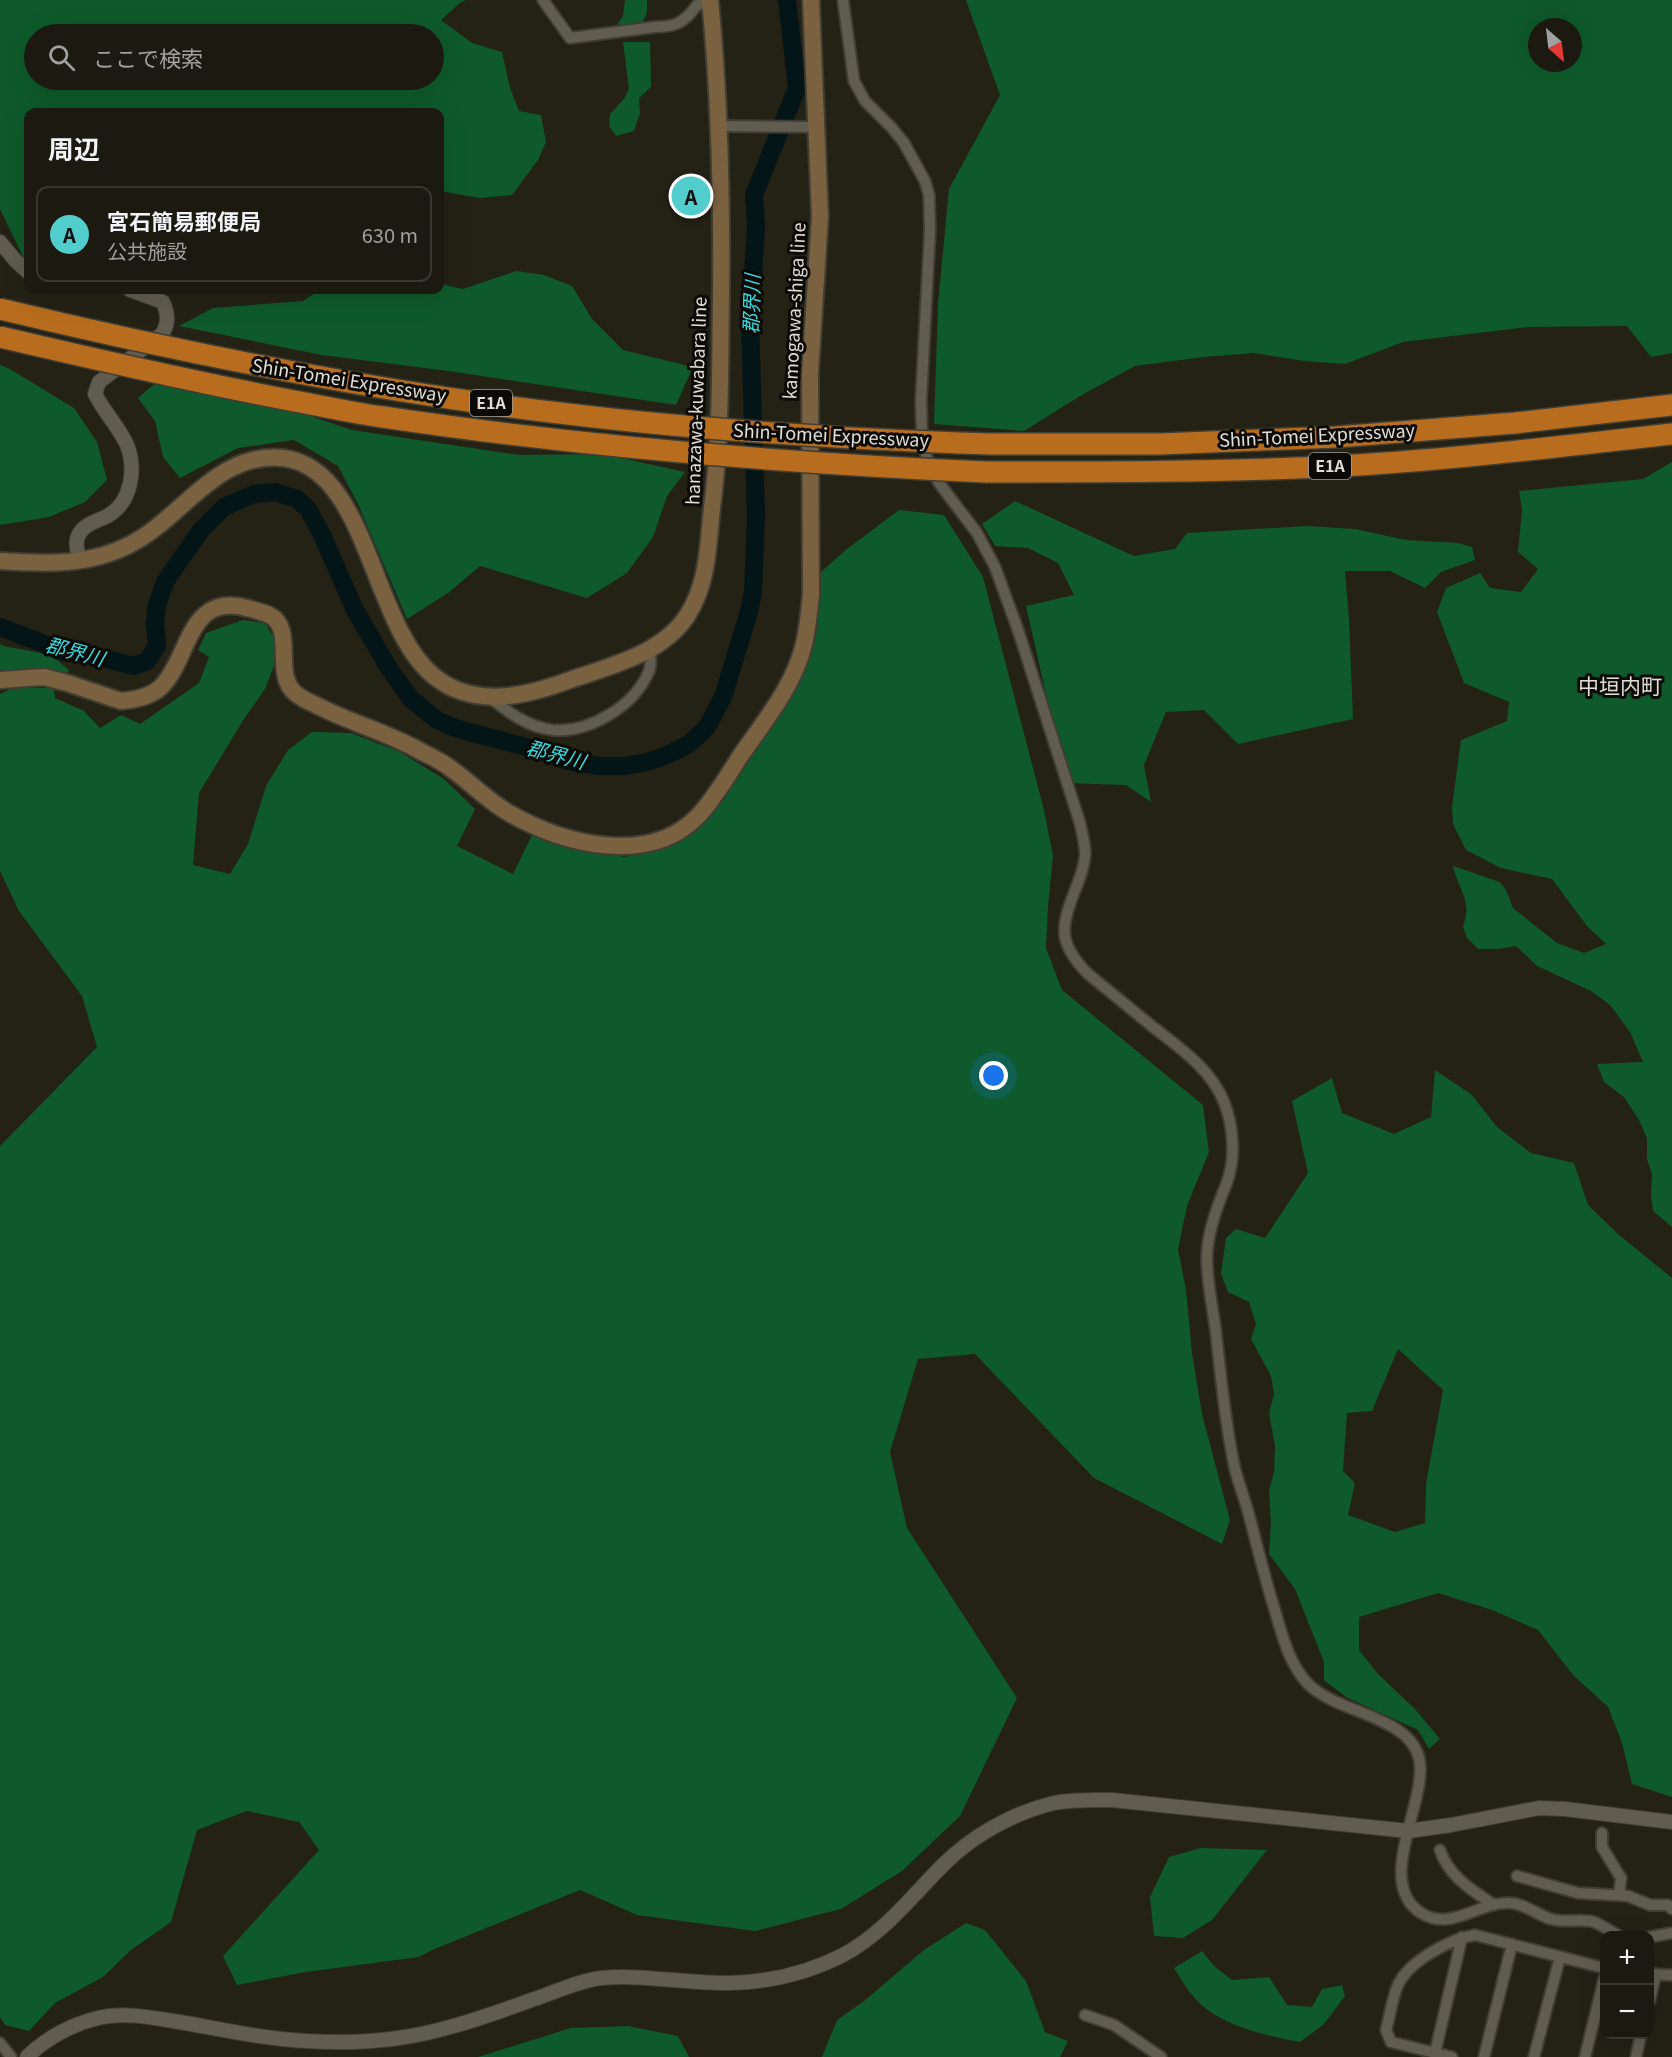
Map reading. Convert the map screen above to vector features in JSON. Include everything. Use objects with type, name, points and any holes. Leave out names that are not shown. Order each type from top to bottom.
[{"type":"highway","name":"Shin-Tomei Expressway","points":[[0,309],[250,364],[387,388],[567,414],[705,429],[848,439],[990,444],[1160,444],[1336,437],[1515,423],[1672,405]]},
{"type":"highway","name":"Shin-Tomei Expressway","points":[[0,337],[146,372],[381,417],[565,441],[703,455],[858,466],[986,472],[1155,472],[1323,467],[1490,454],[1672,434]]},
{"type":"main road","name":"kamogawa-shiga line","points":[[0,680],[44,677],[67,682],[121,701],[130,701],[161,687],[172,671],[186,639],[202,618],[223,606],[244,607],[271,616],[279,624],[283,640],[285,677],[295,693],[328,712],[418,749],[448,766],[509,813],[561,836],[623,848],[664,838],[698,816],[775,708],[804,647],[806,638],[811,595],[810,374],[820,216],[809,127],[810,0]]},
{"type":"main road","name":"hanazawa-kuwabara line","points":[[0,561],[44,564],[80,561],[107,555],[146,535],[221,473],[257,459],[282,458],[301,462],[318,472],[332,485],[345,504],[361,537],[400,634],[415,657],[447,686],[474,695],[509,697],[543,690],[624,661],[650,648],[677,628],[687,616],[705,574],[717,466],[721,373],[724,126],[711,1]]},
{"type":"street","points":[[543,0],[570,38],[668,27],[687,20],[697,5],[711,1]]},
{"type":"street","points":[[843,0],[854,81],[865,101],[904,143],[920,170],[928,195],[930,230],[921,400],[922,438],[927,458],[939,483],[977,533],[995,567],[1018,630],[1080,823],[1085,855],[1082,873],[1064,922],[1065,941],[1074,960],[1190,1056],[1207,1073],[1223,1099],[1232,1140],[1231,1165],[1218,1202],[1207,1254],[1220,1366],[1235,1468],[1290,1658],[1308,1684],[1331,1700],[1405,1734],[1419,1755],[1421,1768],[1417,1795],[1402,1859],[1403,1885],[1417,1910],[1435,1919],[1446,1920],[1494,1905],[1510,1903],[1554,1920],[1592,1921],[1611,1931]]},
{"type":"street","points":[[724,126],[809,127]]},
{"type":"street","points":[[0,242],[24,268]]},
{"type":"street","points":[[80,561],[76,542],[79,532],[120,507],[129,488],[130,458],[126,444],[94,394],[99,382],[162,334],[167,325],[167,312],[163,302],[141,294]]},
{"type":"street","points":[[488,696],[513,716],[550,730],[571,730],[587,726],[615,712],[637,689],[650,669],[650,648]]},
{"type":"street","points":[[27,2057],[37,2047],[66,2029],[99,2018],[137,2016],[304,2041],[357,2042],[406,2037],[443,2029],[599,1978],[630,1977],[728,1983],[759,1982],[784,1977],[844,1954],[866,1940],[910,1901],[945,1863],[1000,1822],[1055,1803],[1112,1800],[1407,1831],[1539,1808],[1672,1822]]},
{"type":"street","points":[[1602,1833],[1602,1847],[1621,1878],[1619,1896]]},
{"type":"street","points":[[1440,1850],[1444,1861],[1457,1878],[1494,1905]]},
{"type":"street","points":[[1517,1876],[1578,1893],[1628,1896],[1650,1905],[1664,1904],[1672,1909]]},
{"type":"street","points":[[1654,1936],[1672,1933]]},
{"type":"street","points":[[1452,2057],[1391,2042],[1386,2030],[1398,1985],[1408,1969],[1429,1954],[1462,1937],[1475,1935],[1600,1967]]},
{"type":"street","points":[[1435,2053],[1462,1937]]},
{"type":"street","points":[[1484,2057],[1512,1944]]},
{"type":"street","points":[[1534,2057],[1560,1957]]},
{"type":"street","points":[[1654,1974],[1672,1975]]},
{"type":"street","points":[[1585,2057],[1603,1985]]},
{"type":"street","points":[[1084,2015],[1114,2025],[1161,2057]]},
{"type":"street","points":[[1636,2057],[1640,2039]]},
{"type":"street","points":[[0,2043],[11,2057]]},
{"type":"green space","points":[[0,0],[466,0],[441,20],[472,43],[502,52],[510,88],[519,111],[541,115],[546,142],[538,160],[512,195],[480,198],[444,192],[444,108],[24,108],[24,259],[0,209]]},
{"type":"green space","points":[[625,0],[647,0],[647,12],[641,27],[614,29],[623,16]]},
{"type":"green space","points":[[966,0],[1672,0],[1672,353],[1651,357],[1627,326],[1529,327],[1403,342],[1345,364],[1304,361],[1254,353],[1204,357],[1135,366],[1080,396],[1024,431],[934,424],[938,304],[949,189],[1000,95]]},
{"type":"green space","points":[[623,42],[650,42],[651,87],[639,98],[640,113],[634,131],[616,136],[609,126],[610,114],[624,99],[629,89]]},
{"type":"green space","points":[[516,271],[544,275],[572,286],[592,319],[623,350],[693,367],[676,405],[322,355],[179,326],[213,308],[303,301],[314,294],[444,294],[444,285],[463,289]]},
{"type":"green space","points":[[0,365],[74,408],[97,442],[107,480],[85,502],[49,517],[0,525]]},
{"type":"green space","points":[[154,384],[301,413],[352,430],[519,455],[603,454],[685,472],[667,496],[653,537],[627,573],[587,598],[480,566],[448,593],[407,619],[358,504],[338,466],[294,440],[238,448],[180,478],[163,457],[155,421],[138,398]]},
{"type":"green space","points":[[1672,462],[1672,1227],[1653,1211],[1652,1174],[1647,1159],[1647,1138],[1639,1120],[1624,1097],[1604,1082],[1597,1064],[1643,1062],[1630,1032],[1610,1005],[1591,991],[1537,966],[1516,946],[1478,949],[1467,938],[1463,926],[1466,917],[1466,902],[1453,866],[1500,882],[1513,908],[1557,943],[1584,953],[1606,944],[1587,926],[1552,879],[1501,868],[1466,850],[1453,824],[1452,807],[1461,740],[1507,721],[1509,702],[1464,683],[1437,612],[1446,588],[1480,573],[1490,588],[1521,592],[1538,569],[1518,552],[1522,510],[1519,491],[1643,479]]},
{"type":"green space","points":[[1015,501],[1134,556],[1175,549],[1187,533],[1307,526],[1355,529],[1406,540],[1458,543],[1472,547],[1475,560],[1441,572],[1425,588],[1390,571],[1345,571],[1353,719],[1238,744],[1204,710],[1166,712],[1144,765],[1151,802],[1126,785],[1066,783],[1026,606],[1074,595],[1058,563],[1028,548],[995,546],[982,524]]},
{"type":"green space","points":[[899,510],[944,515],[983,577],[1044,810],[1053,856],[1046,948],[1062,990],[1203,1105],[1209,1152],[1187,1206],[1178,1249],[1186,1290],[1192,1353],[1202,1414],[1230,1520],[1222,1544],[1094,1478],[975,1354],[918,1359],[890,1452],[907,1528],[1017,1698],[960,1816],[902,1871],[841,1909],[755,1931],[637,1915],[580,1890],[419,1957],[306,1972],[237,1985],[223,1956],[319,1850],[299,1822],[247,1811],[197,1830],[171,1922],[131,1950],[103,1977],[55,2003],[29,2031],[5,2025],[0,2017],[0,1146],[97,1047],[82,996],[19,911],[0,871],[0,694],[13,688],[54,688],[55,698],[84,711],[100,728],[121,715],[140,724],[199,683],[209,657],[198,650],[206,633],[243,620],[265,623],[274,638],[275,663],[265,689],[199,793],[193,865],[230,874],[248,844],[266,786],[288,750],[312,732],[351,733],[400,752],[444,779],[475,809],[457,846],[513,874],[532,835],[624,857],[665,848],[703,823],[734,776],[777,719],[801,676],[816,633],[815,577],[847,549]]},
{"type":"green space","points":[[0,643],[7,647],[47,655],[69,670],[67,673],[39,669],[0,672]]},
{"type":"green space","points":[[1435,1070],[1472,1095],[1497,1127],[1531,1153],[1574,1163],[1588,1205],[1619,1235],[1672,1278],[1672,1797],[1632,1784],[1622,1743],[1608,1707],[1573,1675],[1538,1630],[1492,1610],[1438,1593],[1359,1617],[1359,1650],[1377,1673],[1415,1709],[1440,1739],[1429,1749],[1418,1730],[1346,1697],[1324,1680],[1324,1662],[1295,1589],[1269,1554],[1271,1523],[1269,1491],[1274,1472],[1275,1446],[1269,1413],[1274,1394],[1271,1376],[1251,1339],[1256,1324],[1249,1302],[1228,1292],[1221,1273],[1226,1238],[1236,1229],[1265,1238],[1308,1173],[1292,1101],[1332,1078],[1342,1113],[1394,1134],[1431,1117]],"holes":[[[1398,1349],[1443,1390],[1426,1484],[1425,1523],[1395,1532],[1348,1515],[1355,1483],[1343,1471],[1347,1413],[1372,1411]]]},
{"type":"green space","points":[[1201,1848],[1267,1850],[1212,1920],[1183,1938],[1154,1936],[1150,1897],[1169,1857]]},
{"type":"green space","points":[[966,1923],[985,1930],[1026,1981],[1045,2032],[1068,2041],[1060,2057],[822,2057],[837,2020],[864,2001],[924,1950]]},
{"type":"green space","points":[[1202,1951],[1215,1967],[1232,1980],[1269,1977],[1287,2005],[1312,2007],[1322,1989],[1342,1985],[1345,1996],[1324,2024],[1300,2042],[1242,2028],[1215,2015],[1203,2006],[1185,1986],[1174,1968]]},
{"type":"green space","points":[[628,2026],[678,2036],[689,2057],[478,2057],[571,2028]]},
{"type":"waterway","name":"郡界川","points":[[0,627],[65,652],[134,666],[147,661],[157,646],[155,623],[157,605],[165,582],[201,530],[224,507],[254,494],[275,492],[297,499],[308,509],[355,610],[390,670],[411,699],[437,720],[458,729],[572,762],[599,766],[625,766],[647,762],[689,744],[707,727],[723,697],[753,592],[756,516],[750,324],[756,226],[754,195],[797,88],[787,0]]},
{"type":"place","name":"宮石簡易郵便局","points":[[691,196]]},
{"type":"district","name":"中垣内町","points":[[1620,687]]}]
